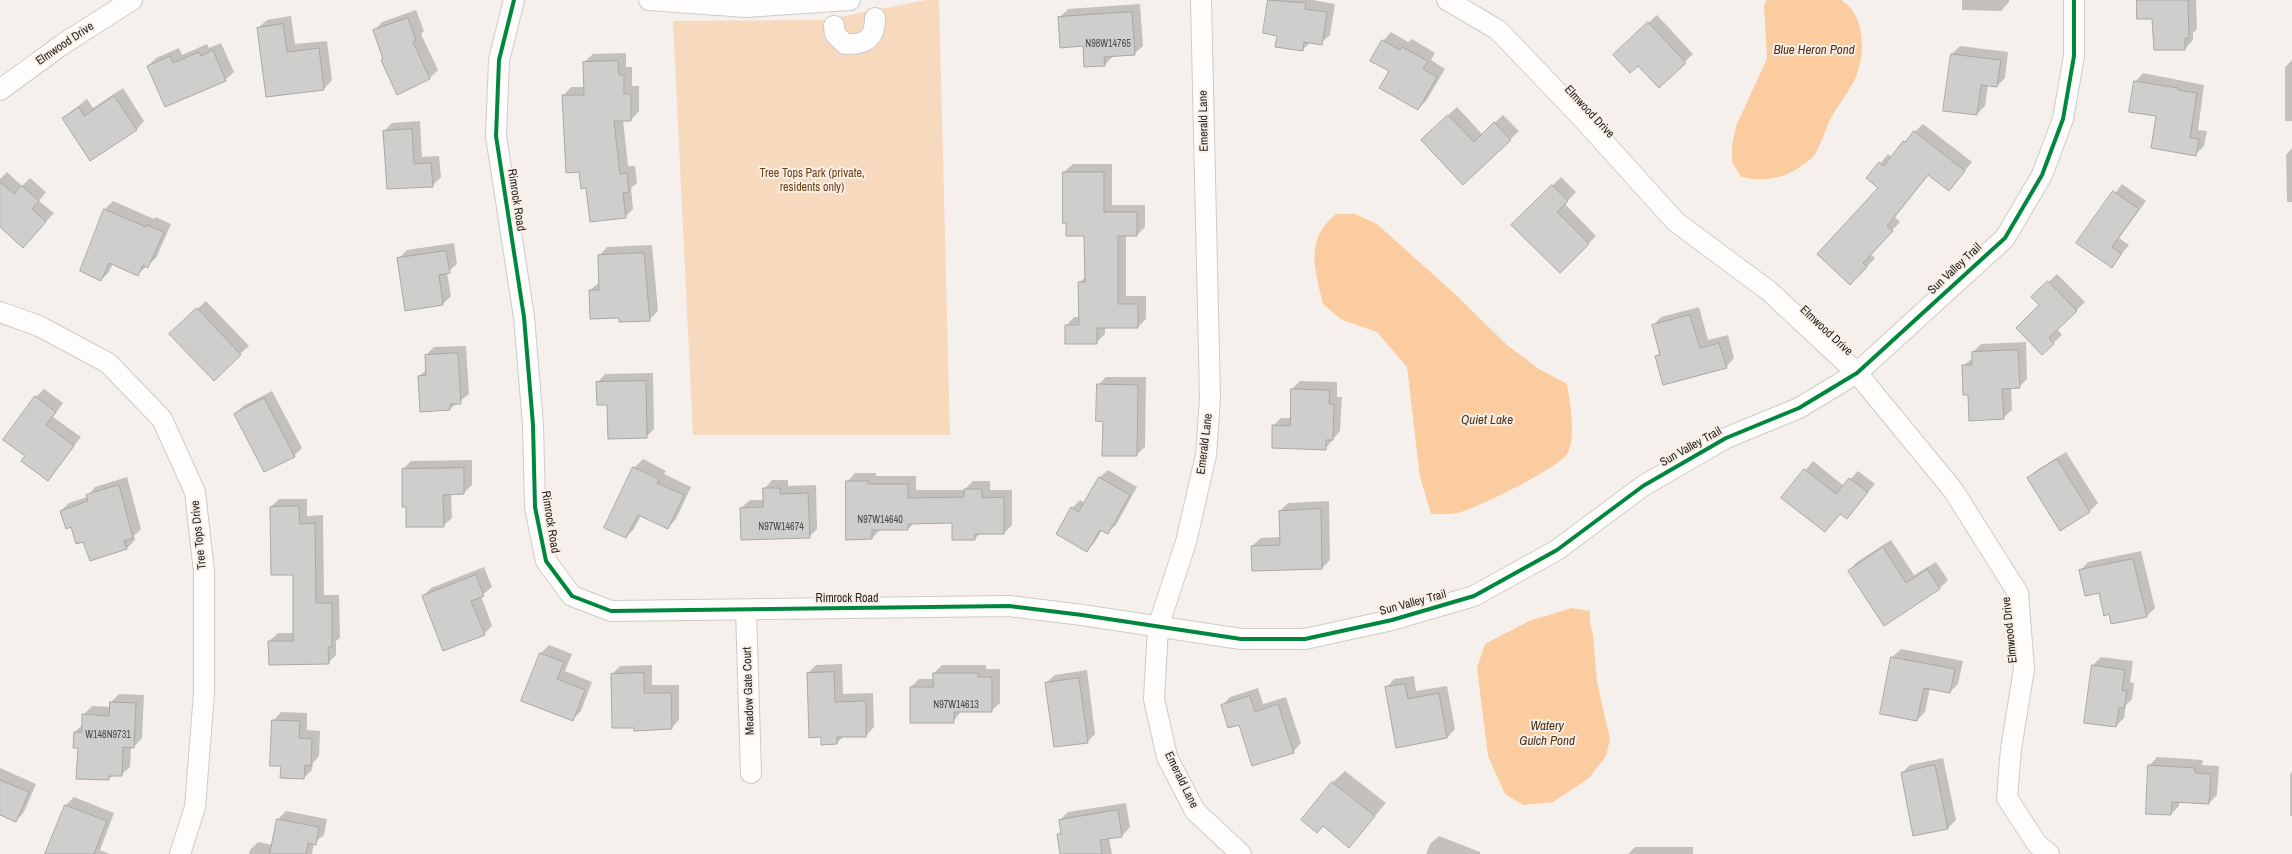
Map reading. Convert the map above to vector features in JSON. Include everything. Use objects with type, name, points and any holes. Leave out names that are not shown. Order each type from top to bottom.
[{"type":"street","name":"Elmwood Drive","points":[[0,90],[63,44],[132,0]]},
{"type":"street","name":"Rimrock Road","points":[[514,0],[499,60],[496,136],[524,317],[533,425],[535,507],[546,561],[572,596],[610,611],[1009,606],[1158,627]]},
{"type":"street","points":[[649,0],[745,7],[849,0]]},
{"type":"street","name":"Emerald Lane","points":[[1201,0],[1210,399],[1206,455],[1186,542],[1158,627],[1154,699],[1167,757],[1195,811],[1241,854]]},
{"type":"street","name":"Elmwood Drive","points":[[1447,0],[1498,30],[1676,222],[1769,291],[1857,373],[1953,490],[2018,593],[2024,669],[2011,749],[2007,798],[2037,844],[2049,854]]},
{"type":"street","name":"Sun Valley Trail","points":[[1158,627],[1240,639],[1305,639],[1392,620],[1474,596],[1556,550],[1643,486],[1726,438],[1799,408],[1857,373],[2005,238],[2042,175],[2063,119],[2074,56],[2074,0]]},
{"type":"street","points":[[834,26],[836,34],[845,44],[856,44],[866,42],[871,37],[875,18]]},
{"type":"street","name":"Tree Tops Drive","points":[[0,312],[39,326],[108,363],[162,419],[195,492],[204,572],[204,693],[195,807],[180,854]]},
{"type":"street","name":"Meadow Gate Court","points":[[746,610],[751,773]]},
{"type":"green space","name":"Tree Tops Park (private, residents only)","points":[[926,0],[939,0],[950,435],[693,435],[673,21],[824,20]]},
{"type":"water","name":"Blue Heron Pond","points":[[1767,0],[1841,0],[1849,6],[1859,23],[1862,54],[1857,74],[1831,118],[1818,150],[1813,157],[1788,174],[1770,179],[1751,179],[1741,177],[1732,162],[1732,145],[1736,126],[1767,59],[1764,5]]},
{"type":"water","name":"Quiet Lake","points":[[1336,214],[1355,214],[1377,224],[1457,296],[1507,345],[1539,369],[1567,384],[1572,420],[1572,439],[1567,454],[1561,460],[1519,486],[1474,507],[1456,513],[1431,514],[1420,477],[1407,367],[1377,332],[1342,320],[1323,304],[1317,279],[1314,256],[1319,234]]},
{"type":"water","name":"Watery Gulch Pond","points":[[1572,608],[1590,611],[1597,682],[1610,739],[1606,756],[1589,778],[1553,802],[1523,805],[1505,794],[1488,756],[1477,668],[1485,644],[1529,621]]},
{"type":"building","points":[[1268,0],[1306,3],[1305,9],[1327,12],[1322,45],[1304,42],[1303,51],[1275,47],[1277,36],[1263,33]]},
{"type":"building","points":[[2137,0],[2188,0],[2189,38],[2185,38],[2185,50],[2154,50],[2152,19],[2137,19]]},
{"type":"building","points":[[1132,12],[1135,55],[1104,57],[1105,66],[1084,67],[1083,46],[1060,48],[1058,17]]},
{"type":"building","points":[[408,18],[416,40],[413,42],[430,79],[397,95],[381,60],[383,59],[373,30]]},
{"type":"building","points":[[1648,22],[1686,63],[1659,88],[1638,66],[1630,73],[1613,55]]},
{"type":"building","points":[[283,24],[287,52],[319,48],[324,90],[266,97],[257,28]]},
{"type":"building","points":[[1382,40],[1400,50],[1402,47],[1428,61],[1423,69],[1437,77],[1418,110],[1379,88],[1389,71],[1370,61]]},
{"type":"building","points":[[213,50],[226,81],[165,107],[147,66],[170,56],[173,63],[199,52],[201,56]]},
{"type":"building","points":[[1951,54],[2001,60],[1997,87],[1981,85],[1977,115],[1943,111]]},
{"type":"building","points":[[618,61],[619,75],[624,75],[624,94],[631,94],[631,121],[614,121],[620,174],[627,173],[629,192],[623,193],[626,218],[590,222],[586,188],[581,189],[579,172],[566,173],[562,95],[584,95],[583,62]]},
{"type":"building","points":[[2134,81],[2178,88],[2178,90],[2197,93],[2190,138],[2199,139],[2196,156],[2151,148],[2156,116],[2129,112]]},
{"type":"building","points":[[114,96],[137,130],[90,161],[62,118],[79,107],[84,116]]},
{"type":"building","points":[[1448,115],[1474,142],[1494,122],[1511,140],[1463,185],[1421,140]]},
{"type":"building","points":[[412,129],[414,164],[431,163],[433,187],[387,189],[383,131]]},
{"type":"building","points":[[1914,131],[1965,171],[1949,191],[1928,175],[1887,226],[1893,231],[1863,263],[1867,267],[1850,285],[1817,254],[1878,188],[1866,178],[1879,162],[1884,166],[1903,141],[1905,142]]},
{"type":"building","points":[[1063,172],[1104,172],[1104,212],[1137,212],[1137,236],[1118,236],[1118,304],[1138,304],[1138,328],[1097,328],[1097,344],[1065,344],[1065,325],[1079,325],[1078,282],[1085,282],[1084,236],[1066,236],[1066,223],[1063,223]]},
{"type":"building","points":[[0,182],[14,194],[21,185],[39,201],[32,209],[46,222],[23,248],[0,227]]},
{"type":"building","points":[[1552,185],[1568,201],[1557,212],[1589,244],[1560,273],[1511,225]]},
{"type":"building","points":[[2113,191],[2139,209],[2112,247],[2121,254],[2112,268],[2076,243]]},
{"type":"building","points":[[104,209],[146,227],[147,225],[164,232],[148,268],[143,265],[138,276],[109,263],[101,281],[80,271]]},
{"type":"building","points":[[446,251],[450,273],[439,275],[443,305],[405,311],[397,258]]},
{"type":"building","points":[[644,253],[650,321],[619,322],[619,318],[590,319],[589,290],[599,290],[598,255]]},
{"type":"building","points":[[2048,281],[2077,311],[2049,338],[2054,344],[2042,355],[2016,328],[2039,305],[2031,297]]},
{"type":"building","points":[[197,308],[241,355],[214,381],[169,334]]},
{"type":"building","points":[[1690,315],[1700,348],[1719,343],[1727,368],[1663,385],[1655,356],[1660,355],[1652,325]]},
{"type":"building","points":[[2018,350],[2020,388],[2002,389],[2004,419],[1969,421],[1968,395],[1963,395],[1962,365],[1972,365],[1972,352]]},
{"type":"building","points":[[458,353],[461,404],[450,404],[450,410],[420,412],[418,376],[426,375],[425,355]]},
{"type":"building","points":[[646,381],[647,438],[608,439],[607,405],[597,405],[596,382]]},
{"type":"building","points":[[1097,384],[1138,385],[1137,456],[1102,456],[1103,422],[1096,421]]},
{"type":"building","points":[[1291,389],[1330,390],[1329,404],[1334,404],[1333,440],[1326,440],[1326,450],[1272,448],[1272,425],[1290,426]]},
{"type":"building","points":[[35,396],[56,412],[46,425],[74,446],[48,481],[21,461],[25,456],[3,440]]},
{"type":"building","points":[[264,398],[295,457],[264,472],[234,414]]},
{"type":"building","points":[[2057,459],[2090,512],[2060,531],[2027,478]]},
{"type":"building","points":[[633,467],[659,479],[657,483],[684,495],[668,529],[638,515],[626,538],[604,528]]},
{"type":"building","points":[[464,468],[464,494],[443,495],[444,527],[406,527],[406,507],[402,507],[402,469]]},
{"type":"building","points":[[1804,469],[1836,494],[1849,478],[1868,492],[1847,519],[1840,514],[1825,532],[1781,498]]},
{"type":"building","points":[[1099,477],[1130,495],[1108,534],[1100,530],[1087,552],[1056,534],[1071,507],[1078,512]]},
{"type":"building","points":[[846,481],[868,481],[868,484],[908,484],[908,498],[964,497],[964,489],[982,489],[982,498],[1004,497],[1004,534],[975,534],[975,540],[952,540],[952,523],[908,524],[908,530],[872,530],[872,539],[846,540]]},
{"type":"building","points":[[119,485],[133,538],[124,541],[127,549],[90,561],[83,542],[76,544],[71,527],[66,529],[60,511],[88,501],[86,495]]},
{"type":"building","points":[[763,488],[780,488],[780,494],[808,493],[810,538],[741,540],[740,508],[763,507]]},
{"type":"building","points":[[299,506],[300,524],[315,523],[316,603],[332,603],[332,647],[328,647],[329,664],[269,665],[268,641],[293,641],[293,575],[271,575],[270,507]]},
{"type":"building","points":[[1321,509],[1322,569],[1252,571],[1251,546],[1280,545],[1279,511]]},
{"type":"building","points":[[1883,547],[1906,583],[1927,569],[1940,589],[1884,626],[1848,571]]},
{"type":"building","points":[[2133,559],[2147,617],[2111,624],[2109,614],[2104,616],[2099,593],[2085,596],[2079,570]]},
{"type":"building","points":[[476,575],[484,596],[471,601],[485,635],[443,651],[422,596]]},
{"type":"building","points":[[540,653],[564,662],[557,679],[585,690],[573,721],[521,701]]},
{"type":"building","points":[[1891,657],[1955,669],[1950,693],[1924,688],[1917,721],[1880,714]]},
{"type":"building","points":[[2092,665],[2125,670],[2122,690],[2127,691],[2124,708],[2119,708],[2116,727],[2084,723]]},
{"type":"building","points":[[834,672],[835,702],[866,701],[866,737],[837,737],[837,744],[821,745],[821,737],[809,738],[807,673]]},
{"type":"building","points":[[644,673],[644,693],[671,693],[672,729],[634,731],[634,728],[612,728],[611,674]]},
{"type":"building","points":[[933,673],[978,673],[978,677],[992,677],[992,712],[954,712],[954,723],[910,723],[910,687],[933,687]]},
{"type":"building","points":[[1079,678],[1088,743],[1054,747],[1045,683]]},
{"type":"building","points":[[1405,684],[1408,699],[1439,693],[1447,738],[1396,748],[1385,687]]},
{"type":"building","points":[[1250,696],[1255,712],[1278,704],[1294,753],[1252,766],[1239,725],[1228,728],[1221,705]]},
{"type":"building","points":[[110,702],[136,703],[134,748],[123,747],[122,776],[109,776],[109,780],[76,779],[78,748],[73,748],[74,732],[82,732],[82,714],[109,716]]},
{"type":"building","points":[[272,720],[300,721],[299,738],[312,739],[311,766],[305,765],[304,779],[280,778],[281,766],[270,766]]},
{"type":"building","points":[[1935,765],[1948,829],[1913,836],[1901,773]]},
{"type":"building","points":[[2148,765],[2195,768],[2195,773],[2211,774],[2209,804],[2172,802],[2171,815],[2146,814]]},
{"type":"building","points":[[0,780],[29,792],[16,822],[0,815]]},
{"type":"building","points":[[1332,782],[1375,816],[1349,848],[1323,826],[1317,833],[1301,820]]},
{"type":"building","points":[[65,805],[107,821],[94,854],[45,854]]},
{"type":"building","points":[[1118,810],[1122,837],[1100,840],[1102,854],[1060,854],[1057,834],[1061,834],[1059,820]]},
{"type":"building","points":[[277,819],[319,827],[316,845],[308,843],[306,854],[270,854]]},
{"type":"cycle path","points":[[514,0],[499,60],[496,136],[524,317],[533,425],[535,507],[546,561],[572,596],[611,611],[1009,606],[1082,615],[1241,639],[1305,639],[1392,620],[1474,596],[1557,550],[1643,486],[1726,438],[1799,408],[1857,373],[2005,238],[2042,175],[2063,119],[2074,56],[2074,0]]}]
